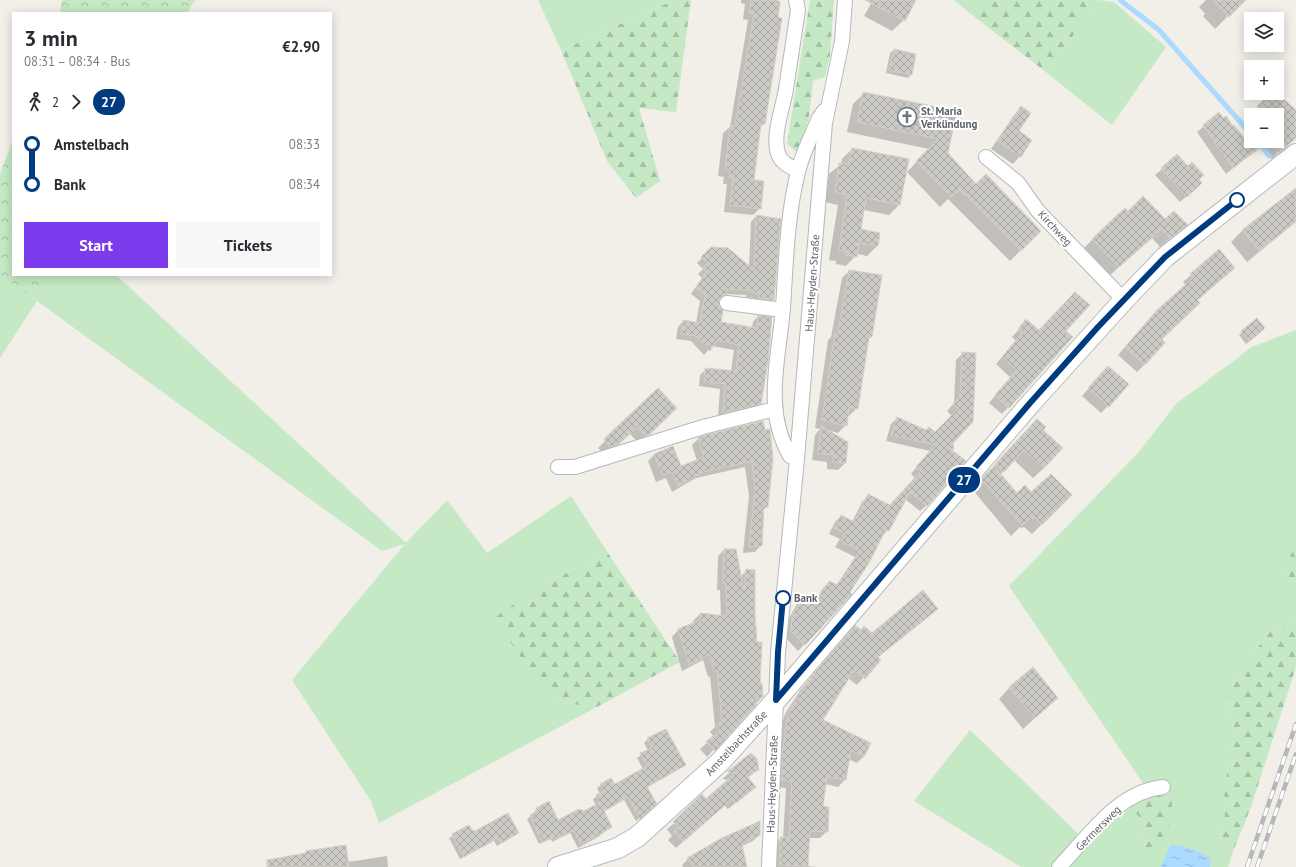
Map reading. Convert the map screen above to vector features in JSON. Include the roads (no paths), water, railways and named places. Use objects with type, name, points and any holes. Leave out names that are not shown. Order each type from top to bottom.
[{"type":"street","points":[[796,0],[798,10],[785,92],[778,125],[776,147],[779,157],[789,166],[798,171]]},
{"type":"street","name":"Haus-Heyden-Straße","points":[[769,867],[778,652],[797,459],[828,106],[842,41],[845,0]]},
{"type":"street","name":"Haus-Heyden-Straße","points":[[797,459],[790,456],[784,446],[778,429],[775,409],[774,379],[783,310],[787,242],[798,171],[819,118],[828,106]]},
{"type":"street","name":"Kirchweg","points":[[986,157],[1018,183],[1038,211],[1124,300]]},
{"type":"street","name":"Amstelbachstraße","points":[[558,867],[599,855],[637,837],[721,761],[776,700],[1030,403],[1124,300],[1165,257],[1289,159]]},
{"type":"street","points":[[727,303],[783,310]]},
{"type":"street","points":[[558,467],[575,467],[703,427],[775,409]]},
{"type":"street","points":[[778,652],[788,666],[804,667]]},
{"type":"street","name":"Germersweg","points":[[1059,867],[1113,810],[1130,797],[1148,789],[1163,787]]},
{"type":"water","points":[[1170,845],[1185,847],[1206,855],[1210,858],[1210,867],[1161,867]]},
{"type":"waterway","points":[[1120,0],[1159,30],[1244,126]]},
{"type":"waterway","points":[[1263,148],[1269,156]]},
{"type":"railway","points":[[1247,867],[1296,724]]},
{"type":"railway","points":[[1257,867],[1296,754]]},
{"type":"place","name":"St. Maria Verkündung","points":[[907,117]]},
{"type":"place","name":"Bank","points":[[783,598]]}]
